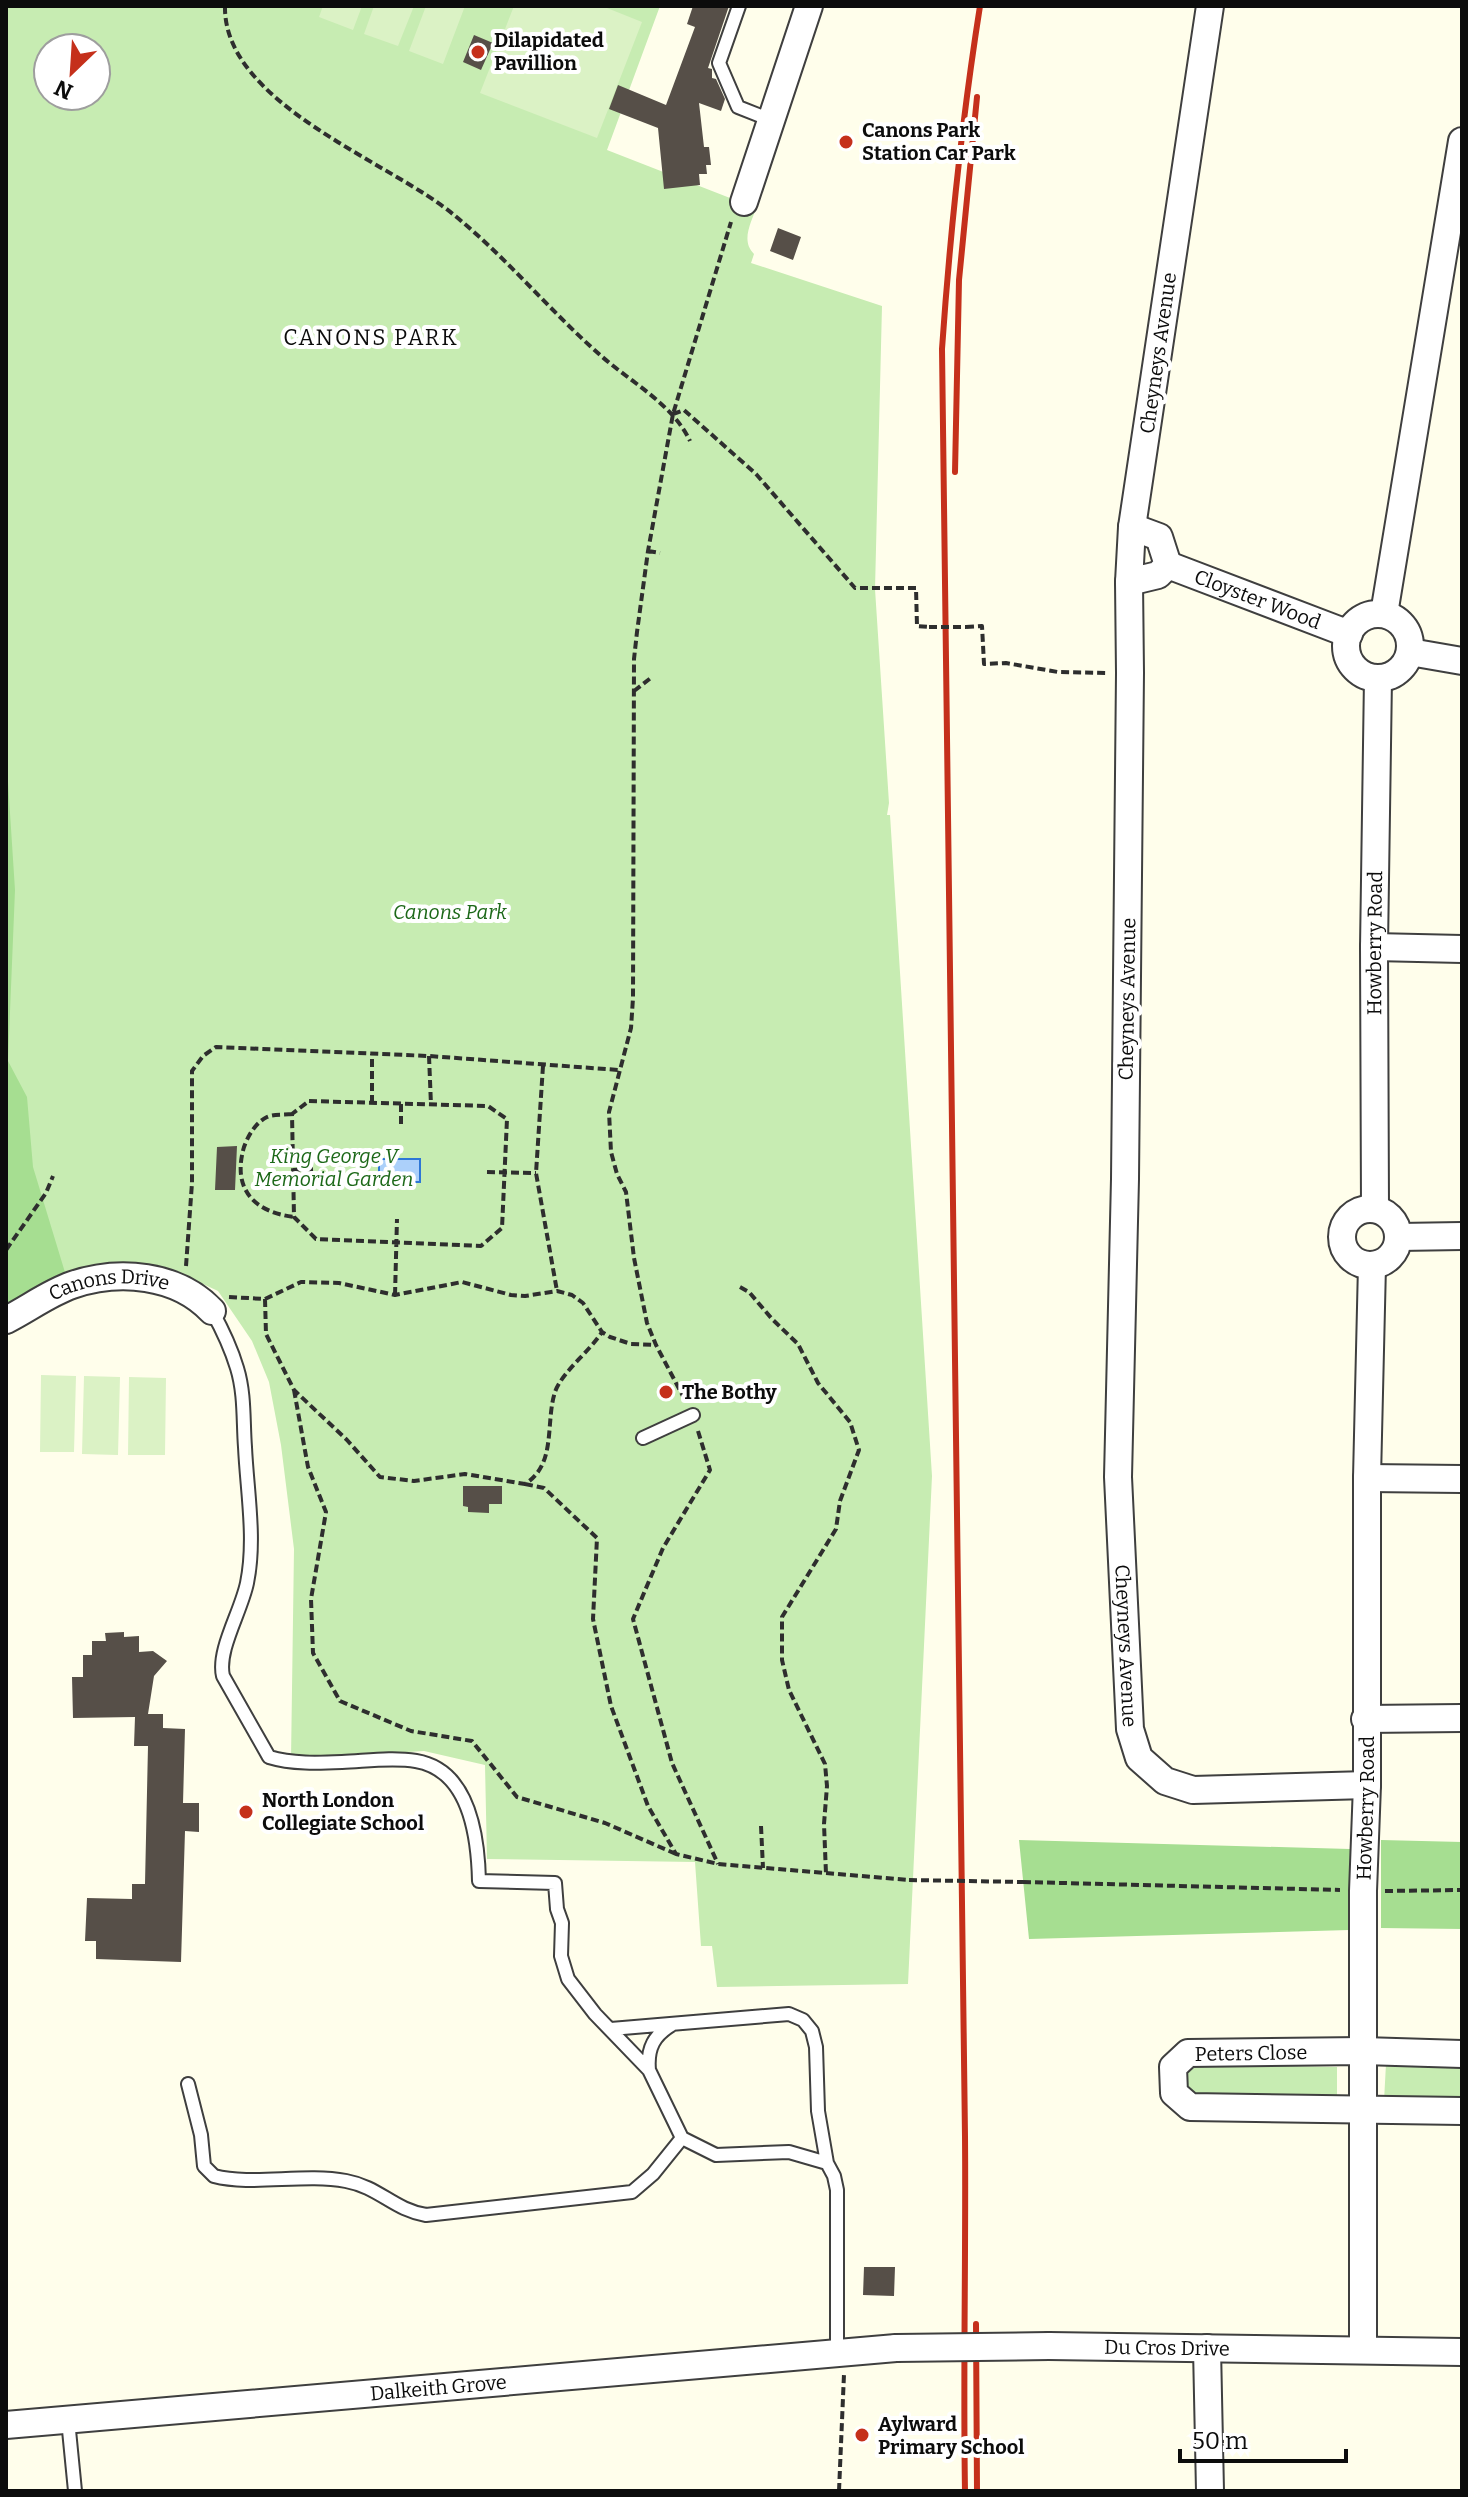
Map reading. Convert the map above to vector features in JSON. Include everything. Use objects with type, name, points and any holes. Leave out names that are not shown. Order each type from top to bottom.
[{"type":"street","points":[[744,202],[809,6]]},
{"type":"street","name":"Cheyneys Avenue","points":[[1210,6],[1132,527],[1129,582],[1125,1179],[1118,1477],[1130,1729],[1139,1758],[1165,1781],[1193,1790],[1367,1785]]},
{"type":"street","points":[[1384,614],[1462,141]]},
{"type":"street","points":[[1129,582],[1158,575],[1168,565],[1159,537],[1132,527]]},
{"type":"street","name":"Cloyster Wood","points":[[1168,565],[1349,634]]},
{"type":"street","points":[[1384,614],[1402,624],[1410,642],[1407,661],[1395,674],[1378,678],[1368,676],[1351,664],[1346,644],[1349,634],[1359,620],[1384,614]]},
{"type":"street","points":[[1410,652],[1462,661]]},
{"type":"street","name":"Howberry Road","points":[[1375,1209],[1374,947],[1378,678]]},
{"type":"street","points":[[1374,947],[1462,949]]},
{"type":"street","points":[[1375,1209],[1383,1211],[1394,1222],[1399,1237],[1388,1259],[1372,1265],[1362,1264],[1347,1253],[1342,1235],[1349,1218],[1357,1212],[1375,1209]]},
{"type":"street","points":[[1399,1237],[1462,1236]]},
{"type":"street","name":"Howberry Road","points":[[1363,2350],[1361,2110],[1372,1265]]},
{"type":"street","name":"Canons Drive","points":[[6,1320],[70,1285],[102,1278],[143,1278],[165,1282],[200,1301]]},
{"type":"street","points":[[1367,1478],[1462,1479]]},
{"type":"street","points":[[1365,1719],[1462,1718]]},
{"type":"street","name":"Peters Close","points":[[1462,2054],[1363,2051],[1188,2053],[1173,2067],[1174,2093],[1190,2107],[1462,2111]]},
{"type":"street","name":"Du Cros Drive","points":[[884,2349],[1049,2346],[1462,2352]]},
{"type":"street","points":[[1207,2348],[1210,2491]]},
{"type":"street","name":"Dalkeith Grove","points":[[6,2425],[841,2362],[884,2349]]},
{"type":"lane","points":[[739,6],[719,63],[738,107],[771,120]]},
{"type":"lane","points":[[200,1301],[230,1348],[242,1390],[250,1535],[244,1599],[221,1654],[220,1664],[223,1676],[269,1757],[284,1762],[403,1759],[431,1765],[448,1777],[458,1787],[475,1833],[479,1881],[555,1883],[557,1909],[562,1923],[561,1956],[568,1979],[595,2014],[649,2070],[682,2138],[716,2155],[789,2152],[827,2163]]},
{"type":"lane","points":[[643,1438],[693,1415]]},
{"type":"lane","points":[[611,2029],[789,2014],[803,2020],[812,2031],[816,2047],[818,2111],[827,2163],[837,2190],[841,2362]]},
{"type":"lane","points":[[649,2070],[650,2046],[656,2036],[675,2024]]},
{"type":"lane","points":[[188,2084],[201,2135],[204,2166],[214,2176],[222,2179],[327,2178],[346,2181],[375,2189],[401,2208],[426,2215],[632,2192],[653,2174],[682,2138]]},
{"type":"lane","points":[[68,2420],[75,2491]]},
{"type":"path","points":[[225,6],[224,21],[230,39],[246,65],[290,109],[355,154],[452,212],[599,355],[673,414],[690,441]]},
{"type":"path","points":[[718,1864],[672,1763],[633,1619],[663,1548],[710,1470],[693,1415],[647,1323],[634,1258],[626,1192],[611,1152],[609,1112],[631,1028],[634,659],[648,551],[673,414],[734,211],[744,202]]},
{"type":"path","points":[[673,414],[684,410],[756,474],[855,588],[916,588],[917,626],[982,626],[984,664],[1006,663],[1058,672],[1130,673]]},
{"type":"path","points":[[648,551],[660,553]]},
{"type":"path","points":[[634,691],[652,677]]},
{"type":"path","points":[[619,1070],[429,1056],[216,1047],[203,1056],[192,1071],[192,1183],[185,1265],[200,1301],[221,1295],[265,1299],[301,1282],[339,1283],[395,1295],[462,1282],[511,1295],[557,1291],[572,1295],[583,1303],[602,1332],[631,1344],[656,1345]]},
{"type":"path","points":[[372,1054],[372,1103]]},
{"type":"path","points":[[429,1056],[431,1105]]},
{"type":"path","points":[[543,1066],[536,1173],[557,1291]]},
{"type":"path","points":[[309,1101],[372,1103],[488,1106],[507,1119],[502,1228],[481,1246],[316,1239],[294,1217],[276,1215],[258,1206],[242,1188],[240,1166],[245,1144],[253,1128],[268,1116],[292,1114],[309,1101]]},
{"type":"path","points":[[401,1104],[401,1128]]},
{"type":"path","points":[[292,1114],[294,1217]]},
{"type":"path","points":[[293,1170],[313,1169]]},
{"type":"path","points":[[487,1172],[536,1173]]},
{"type":"path","points":[[6,1250],[46,1193],[53,1176]]},
{"type":"path","points":[[395,1295],[397,1219]]},
{"type":"path","points":[[740,1287],[749,1292],[798,1344],[818,1383],[850,1422],[859,1450],[840,1501],[836,1529],[782,1617],[782,1660],[789,1690],[825,1764],[826,1874]]},
{"type":"path","points":[[265,1299],[266,1334],[294,1390],[308,1467],[326,1512],[311,1599],[313,1653],[340,1701],[411,1731],[472,1741],[517,1797],[605,1823],[676,1854],[718,1864],[909,1880],[1363,1891],[1462,1890]]},
{"type":"path","points":[[525,1484],[532,1480],[549,1447],[556,1389],[602,1332]]},
{"type":"path","points":[[294,1390],[347,1440],[380,1477],[414,1481],[465,1474],[544,1488],[597,1538],[593,1619],[611,1706],[648,1806],[676,1854]]},
{"type":"path","points":[[761,1826],[763,1868]]},
{"type":"path","points":[[839,2491],[841,2362]]},
{"type":"green space","name":"Canons Park","points":[[6,6],[660,6],[607,150],[730,198],[757,205],[747,237],[754,254],[751,263],[882,306],[875,589],[889,803],[887,815],[890,815],[932,1476],[908,1984],[717,1987],[712,1946],[701,1946],[695,1862],[487,1859],[485,1765],[424,1751],[291,1759],[294,1549],[281,1445],[269,1382],[252,1341],[218,1291],[186,1276],[154,1272],[6,1311]]},
{"type":"green space","points":[[323,6],[362,6],[353,30],[319,17]]},
{"type":"green space","points":[[374,6],[414,6],[398,46],[364,34]]},
{"type":"green space","points":[[426,6],[465,6],[443,64],[409,51]]},
{"type":"green space","points":[[514,6],[602,6],[642,22],[597,138],[480,93]]},
{"type":"green space","points":[[6,751],[15,890],[8,1061],[27,1097],[33,1167],[67,1279],[6,1311]]},
{"type":"green space","points":[[41,1375],[76,1376],[74,1452],[40,1452]]},
{"type":"green space","points":[[84,1376],[120,1377],[118,1455],[82,1454]]},
{"type":"green space","points":[[129,1377],[166,1378],[165,1455],[128,1455]]},
{"type":"green space","points":[[1019,1840],[1350,1849],[1349,1930],[1029,1939]]},
{"type":"green space","points":[[1381,1840],[1462,1842],[1462,1929],[1381,1928]]},
{"type":"green space","points":[[1185,2064],[1337,2067],[1337,2100],[1187,2097]]},
{"type":"green space","points":[[1386,2064],[1462,2066],[1462,2102],[1384,2101]]},
{"type":"water","points":[[379,1159],[420,1159],[420,1182],[379,1182]]},
{"type":"building","points":[[693,6],[729,6],[708,68],[712,69],[712,78],[716,79],[725,99],[721,111],[699,103],[704,147],[709,147],[711,165],[706,165],[707,174],[699,174],[700,185],[664,189],[658,128],[609,109],[618,85],[666,105],[695,27],[687,24]]},
{"type":"building","name":"Dilapidated Pavillion","points":[[474,35],[493,43],[481,70],[463,62]]},
{"type":"building","points":[[778,228],[801,237],[793,260],[770,251]]},
{"type":"building","points":[[237,1146],[235,1190],[215,1190],[217,1147]]},
{"type":"building","points":[[463,1486],[502,1486],[502,1504],[489,1504],[489,1513],[468,1512],[468,1507],[463,1506]]},
{"type":"building","points":[[124,1632],[124,1637],[139,1636],[139,1652],[153,1651],[167,1661],[154,1676],[148,1714],[163,1714],[163,1728],[185,1729],[183,1803],[199,1803],[199,1832],[185,1831],[181,1962],[96,1959],[96,1941],[85,1941],[87,1898],[132,1899],[132,1884],[145,1884],[148,1746],[134,1746],[135,1717],[73,1718],[72,1677],[83,1677],[83,1655],[92,1655],[92,1641],[106,1641],[105,1633]]},
{"type":"building","points":[[864,2267],[895,2267],[894,2296],[863,2295]]},
{"type":"railway","points":[[965,2491],[965,2136],[942,349],[957,177],[980,6]]},
{"type":"railway","points":[[955,472],[959,280],[977,97]]},
{"type":"railway","points":[[976,2324],[977,2491]]},
{"type":"place","name":"Dilapidated Pavillion","points":[[478,52]]},
{"type":"place","name":"Canons Park Station Car Park","points":[[846,142]]},
{"type":"place","name":"The Bothy","points":[[666,1392]]},
{"type":"place","name":"North London Collegiate School","points":[[246,1812]]},
{"type":"place","name":"Aylward Primary School","points":[[862,2435]]},
{"type":"district","name":"CANONS PARK","points":[[371,337]]},
{"type":"park label","name":"King George V Memorial Garden","points":[[334,1168]]}]
